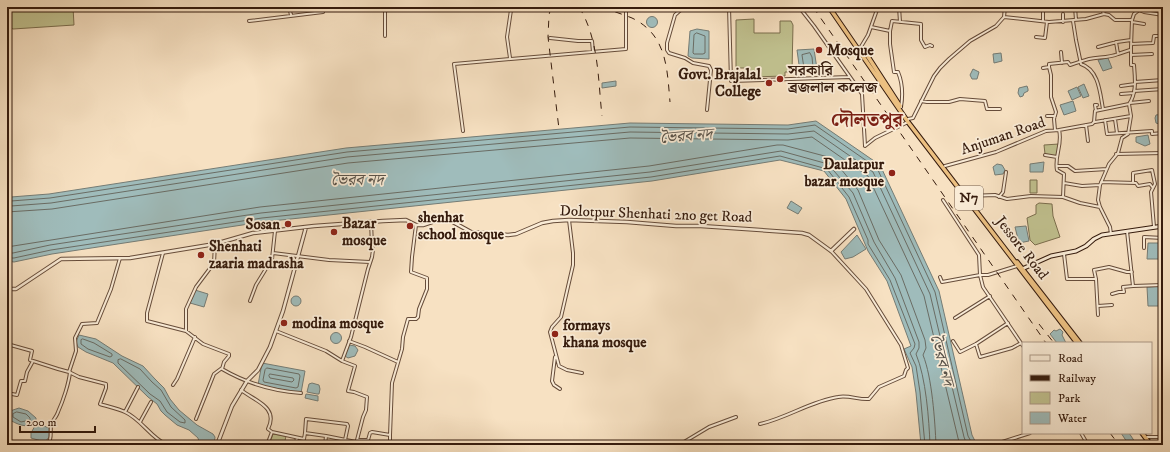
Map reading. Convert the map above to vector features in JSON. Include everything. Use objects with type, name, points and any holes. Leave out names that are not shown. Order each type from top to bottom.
[{"type":"highway","name":"Jessore Road","points":[[829,7],[908,120],[1017,266],[1076,342]]},
{"type":"highway","name":"Jessore Road","points":[[860,52],[865,52],[908,120],[945,166],[1022,269],[1079,342]]},
{"type":"highway","points":[[1144,434],[1152,445]]},
{"type":"highway","points":[[1144,434],[1152,445]]},
{"type":"main road","points":[[1022,269],[1051,256],[1076,251],[1102,235],[1163,226]]},
{"type":"street","points":[[289,7],[291,15]]},
{"type":"street","points":[[385,7],[385,36]]},
{"type":"street","points":[[510,59],[507,37],[511,10],[514,7]]},
{"type":"street","points":[[462,131],[454,64],[626,49],[626,7]]},
{"type":"street","points":[[684,7],[675,15],[667,43],[667,50],[669,53],[685,58],[693,63],[709,66],[710,76],[707,110]]},
{"type":"street","points":[[730,7],[731,81],[849,77]]},
{"type":"street","points":[[799,7],[862,94],[865,146],[875,138],[913,118],[934,76],[948,59],[970,41],[991,30],[1000,22],[1004,17],[1005,7]]},
{"type":"street","points":[[860,52],[878,7]]},
{"type":"street","points":[[900,22],[899,8],[920,7]]},
{"type":"street","points":[[1043,7],[1043,22]]},
{"type":"street","points":[[1075,7],[1074,21],[1080,62],[1091,69],[1095,76],[1100,87],[1103,109]]},
{"type":"street","points":[[1101,7],[1104,14]]},
{"type":"street","points":[[1111,234],[1110,227],[1098,200],[1100,185],[1116,154],[1122,138],[1128,133],[1131,116],[1129,104],[1134,92],[1135,83],[1134,65],[1131,65],[1132,21],[1134,14],[1143,7]]},
{"type":"street","points":[[1140,10],[1163,15]]},
{"type":"street","points":[[249,21],[323,12]]},
{"type":"street","points":[[1063,14],[1063,22]]},
{"type":"street","points":[[1004,17],[1043,22],[1063,22],[1104,14],[1109,15],[1115,20],[1132,21],[1144,24]]},
{"type":"street","points":[[900,107],[903,95],[902,84],[898,72],[894,72],[890,44],[892,22],[920,24],[921,40],[925,47],[932,46]]},
{"type":"street","points":[[1036,38],[1045,38],[1047,22]]},
{"type":"street","points":[[871,27],[890,31]]},
{"type":"street","points":[[1131,44],[1153,43],[1154,36],[1163,36]]},
{"type":"street","points":[[550,38],[592,41],[593,52]]},
{"type":"street","points":[[1098,47],[1131,40]]},
{"type":"street","points":[[1116,42],[1118,54]]},
{"type":"street","points":[[1043,68],[1049,67],[1049,64],[1068,62],[1070,65],[1106,56],[1111,57],[1131,50]]},
{"type":"street","points":[[1061,52],[1062,63]]},
{"type":"street","points":[[1131,54],[1152,54]]},
{"type":"street","points":[[1049,67],[1051,75],[1051,97],[1056,112],[1054,119],[1055,130]]},
{"type":"street","points":[[1121,86],[1163,80]]},
{"type":"street","points":[[1121,94],[1163,89]]},
{"type":"street","points":[[921,101],[949,102],[960,99],[985,101],[988,110],[1000,108]]},
{"type":"street","points":[[1096,111],[1149,101]]},
{"type":"street","points":[[1094,123],[1096,111],[1095,105],[1097,105]]},
{"type":"street","points":[[1047,116],[1055,116]]},
{"type":"street","name":"Anjuman Road","points":[[945,166],[990,154],[1046,131],[1059,130],[1131,116]]},
{"type":"street","points":[[1115,118],[1117,133]]},
{"type":"street","points":[[1105,120],[1107,134],[1152,131],[1152,134],[1163,133]]},
{"type":"street","points":[[1086,125],[1088,141]]},
{"type":"street","points":[[1059,130],[1061,141],[1056,166],[1058,170],[1064,174],[1063,197]]},
{"type":"street","points":[[1116,154],[1163,153]]},
{"type":"street","points":[[1045,155],[1057,156]]},
{"type":"street","points":[[1162,178],[1163,165]]},
{"type":"street","points":[[1056,166],[1068,166],[1075,171],[1107,169]]},
{"type":"street","points":[[1133,182],[1132,173],[1152,170],[1155,184],[1151,192],[1154,228]]},
{"type":"street","points":[[999,197],[1003,192],[1006,172]]},
{"type":"street","points":[[1101,182],[1136,182],[1138,186],[1150,184],[1153,188]]},
{"type":"street","points":[[1064,183],[1082,186],[1100,185]]},
{"type":"street","points":[[968,196],[990,195],[1007,199],[1032,196],[1063,197],[1080,203],[1100,207]]},
{"type":"street","points":[[943,200],[979,255],[980,275],[983,287],[1021,343],[1012,348],[980,357],[976,344]]},
{"type":"street","name":"Dolotpur Shenhati 2no get Road","points":[[7,289],[16,288],[61,259],[130,258],[215,244],[253,233],[306,227],[406,220],[416,225],[423,225],[441,219],[451,221],[471,232],[508,236],[547,222],[569,220],[627,222],[802,233],[809,235],[831,251]]},
{"type":"street","points":[[569,220],[573,265],[562,316],[552,327],[550,332],[555,356],[559,366],[567,370],[582,373]]},
{"type":"street","points":[[342,361],[350,341],[374,250],[372,246],[372,222]]},
{"type":"street","points":[[390,445],[392,383],[402,349],[403,337],[408,319],[416,319],[418,317],[419,309],[427,289],[427,278],[411,272],[416,225]]},
{"type":"street","points":[[217,445],[232,406],[247,381],[258,370],[270,347],[306,227]]},
{"type":"street","points":[[760,424],[773,421],[815,403],[839,397],[847,396],[869,399],[879,387],[904,376],[908,368],[901,345],[866,289],[831,251],[854,229]]},
{"type":"street","points":[[250,301],[256,285],[272,259],[275,231]]},
{"type":"street","points":[[1127,231],[1133,286]]},
{"type":"street","points":[[1144,248],[1144,237],[1163,238]]},
{"type":"street","points":[[186,331],[186,309],[196,287],[214,263],[215,244]]},
{"type":"street","points":[[163,253],[147,313],[147,321],[186,331],[203,344],[229,354],[222,368],[214,374],[196,419]]},
{"type":"street","points":[[273,253],[298,257],[370,262]]},
{"type":"street","points":[[1064,253],[1067,279],[1096,279]]},
{"type":"street","points":[[1162,260],[1163,254]]},
{"type":"street","points":[[45,445],[48,443],[51,436],[51,424],[58,413],[62,402],[76,351],[75,338],[82,324],[97,323],[111,289],[120,258]]},
{"type":"street","points":[[940,277],[942,282],[980,275],[988,276],[1017,266]]},
{"type":"street","points":[[1098,315],[1094,270],[1109,267],[1132,272]]},
{"type":"street","points":[[1112,294],[1124,292],[1123,287],[1163,284]]},
{"type":"street","points":[[955,318],[990,296]]},
{"type":"street","points":[[1098,306],[1112,305]]},
{"type":"street","points":[[953,341],[960,352],[976,344],[1008,323]]},
{"type":"street","points":[[276,331],[326,351],[342,361],[355,366],[348,391],[367,397],[366,410],[356,442]]},
{"type":"street","points":[[173,385],[177,380],[194,337]]},
{"type":"street","points":[[350,341],[398,362]]},
{"type":"street","points":[[7,344],[32,351],[30,360],[69,372],[79,377],[106,384],[100,404],[125,412],[140,422],[156,438],[167,445]]},
{"type":"street","points":[[555,356],[552,382],[560,389]]},
{"type":"street","points":[[7,393],[17,395],[21,381],[25,381],[27,372],[33,361]]},
{"type":"street","points":[[222,368],[260,386],[302,393]]},
{"type":"street","points":[[125,412],[138,387]]},
{"type":"street","points":[[241,390],[265,406],[271,415],[271,422],[268,429],[272,432],[305,439],[306,419],[347,424],[348,426],[345,440]]},
{"type":"street","points":[[140,422],[151,402]]},
{"type":"street","points":[[679,445],[709,427],[736,417]]},
{"type":"street","points":[[267,445],[272,432]]},
{"type":"street","points":[[305,433],[356,442],[368,440],[372,432],[390,435]]},
{"type":"street","points":[[993,445],[1027,434]]},
{"type":"street","points":[[1082,434],[1088,445]]},
{"type":"street","points":[[1144,434],[1163,437]]},
{"type":"street","points":[[324,445],[326,436]]},
{"type":"street","points":[[295,445],[297,438]]},
{"type":"green space","points":[[7,7],[73,7],[74,25],[13,29],[7,26]]},
{"type":"green space","points":[[754,19],[754,33],[780,33],[780,21],[791,21],[793,25],[792,72],[785,72],[785,76],[751,77],[750,68],[736,68],[736,20]]},
{"type":"green space","points":[[1059,144],[1056,156],[1045,154],[1044,145]]},
{"type":"green space","points":[[1030,180],[1037,180],[1037,193],[1030,193]]},
{"type":"green space","points":[[1039,203],[1052,204],[1053,216],[1060,237],[1035,245],[1030,240],[1027,218],[1036,214],[1036,205]]},
{"type":"green space","points":[[273,434],[286,436],[284,445],[269,445]]},
{"type":"water","points":[[652,16],[656,18],[658,22],[656,26],[652,28],[648,26],[646,22],[648,18]]},
{"type":"water","points":[[697,29],[709,31],[709,59],[692,58],[688,56],[690,31]]},
{"type":"water","points":[[814,49],[817,69],[815,72],[800,72],[797,50]]},
{"type":"water","points":[[1001,53],[1002,61],[994,63],[993,54]]},
{"type":"water","points":[[1108,58],[1112,68],[1103,71],[1098,60]]},
{"type":"water","points":[[973,69],[979,72],[977,79],[972,79],[970,75]]},
{"type":"water","points":[[616,81],[616,86],[602,88],[602,83]]},
{"type":"water","points":[[1084,84],[1089,96],[1083,98],[1078,87]]},
{"type":"water","points":[[1027,86],[1028,91],[1020,97],[1018,93],[1019,88]]},
{"type":"water","points":[[1077,87],[1081,96],[1072,100],[1068,91]]},
{"type":"water","points":[[1073,101],[1076,111],[1064,115],[1060,105]]},
{"type":"water","points":[[1163,114],[1163,124],[1156,123],[1156,115]]},
{"type":"water","name":"ভৈরব নদ","points":[[816,121],[880,165],[939,291],[972,435],[977,445],[921,445],[912,367],[904,349],[911,346],[887,281],[868,251],[846,199],[824,171],[780,160],[652,181],[262,222],[52,254],[14,262],[7,261],[7,195],[11,197],[49,194],[346,148],[630,123],[788,125]]},
{"type":"water","points":[[1148,135],[1150,144],[1145,146],[1136,142],[1136,137]]},
{"type":"water","points":[[1044,162],[1043,172],[1030,172],[1030,164]]},
{"type":"water","points":[[997,164],[1002,165],[1005,170],[1003,174],[995,175],[993,167]]},
{"type":"water","points":[[791,201],[802,208],[798,214],[787,208]]},
{"type":"water","points":[[1026,226],[1029,241],[1019,243],[1015,227]]},
{"type":"water","points":[[857,235],[866,249],[853,257],[845,259],[841,252]]},
{"type":"water","points":[[1148,243],[1160,243],[1159,259],[1147,259]]},
{"type":"water","points":[[1163,286],[1163,306],[1148,306],[1147,287]]},
{"type":"water","points":[[195,290],[208,294],[204,307],[190,303]]},
{"type":"water","points":[[294,296],[298,296],[300,297],[300,305],[294,306],[291,303],[291,299]]},
{"type":"water","points":[[1060,329],[1063,332],[1062,335],[1066,342],[1056,342],[1050,334],[1054,330],[1056,331]]},
{"type":"water","points":[[334,333],[338,333],[340,334],[340,342],[334,343],[331,340],[331,336]]},
{"type":"water","points":[[79,335],[96,339],[122,356],[143,366],[164,388],[170,399],[179,410],[197,425],[213,434],[215,437],[214,445],[200,445],[198,438],[189,430],[177,425],[165,415],[157,404],[113,363],[86,352],[78,347],[76,342]]},
{"type":"water","points":[[349,345],[355,346],[358,350],[355,356],[348,358],[345,356]]},
{"type":"water","points":[[262,363],[305,371],[301,393],[258,385]]},
{"type":"water","points":[[312,383],[319,385],[319,394],[307,392],[309,384]]},
{"type":"water","points":[[306,394],[318,396],[318,401],[305,398]]},
{"type":"water","points":[[19,408],[28,411],[36,418],[36,423],[25,426],[8,419],[7,413]]},
{"type":"water","points":[[36,424],[49,428],[49,437],[45,442],[31,438],[31,433]]},
{"type":"water","points":[[1122,434],[1130,434],[1137,445],[1129,445]]},
{"type":"railway","points":[[551,7],[548,37],[559,129]]},
{"type":"railway","points":[[579,7],[586,19],[594,46],[602,116]]},
{"type":"railway","points":[[602,7],[632,18],[644,25],[659,43],[666,65],[670,102]]},
{"type":"railway","points":[[813,7],[1045,342]]},
{"type":"railway","points":[[1039,324],[1053,342]]},
{"type":"railway","points":[[1111,434],[1119,445]]},
{"type":"place","name":"Mosque","points":[[819,50]]},
{"type":"place","name":"সরকারি ব্রজলাল কলেজ","points":[[780,79]]},
{"type":"place","name":"Govt. Brajalal College","points":[[769,83]]},
{"type":"place","name":"Daulatpur bazar mosque","points":[[892,173]]},
{"type":"place","name":"Sosan","points":[[288,224]]},
{"type":"place","name":"shenhat school mosque","points":[[410,226]]},
{"type":"place","name":"Bazar mosque","points":[[334,232]]},
{"type":"place","name":"Shenhati zaaria madrasha","points":[[201,255]]},
{"type":"place","name":"modina mosque","points":[[284,323]]},
{"type":"place","name":"formays khana mosque","points":[[555,334]]},
{"type":"district","name":"দৌলতপুর","points":[[867,120]]}]
